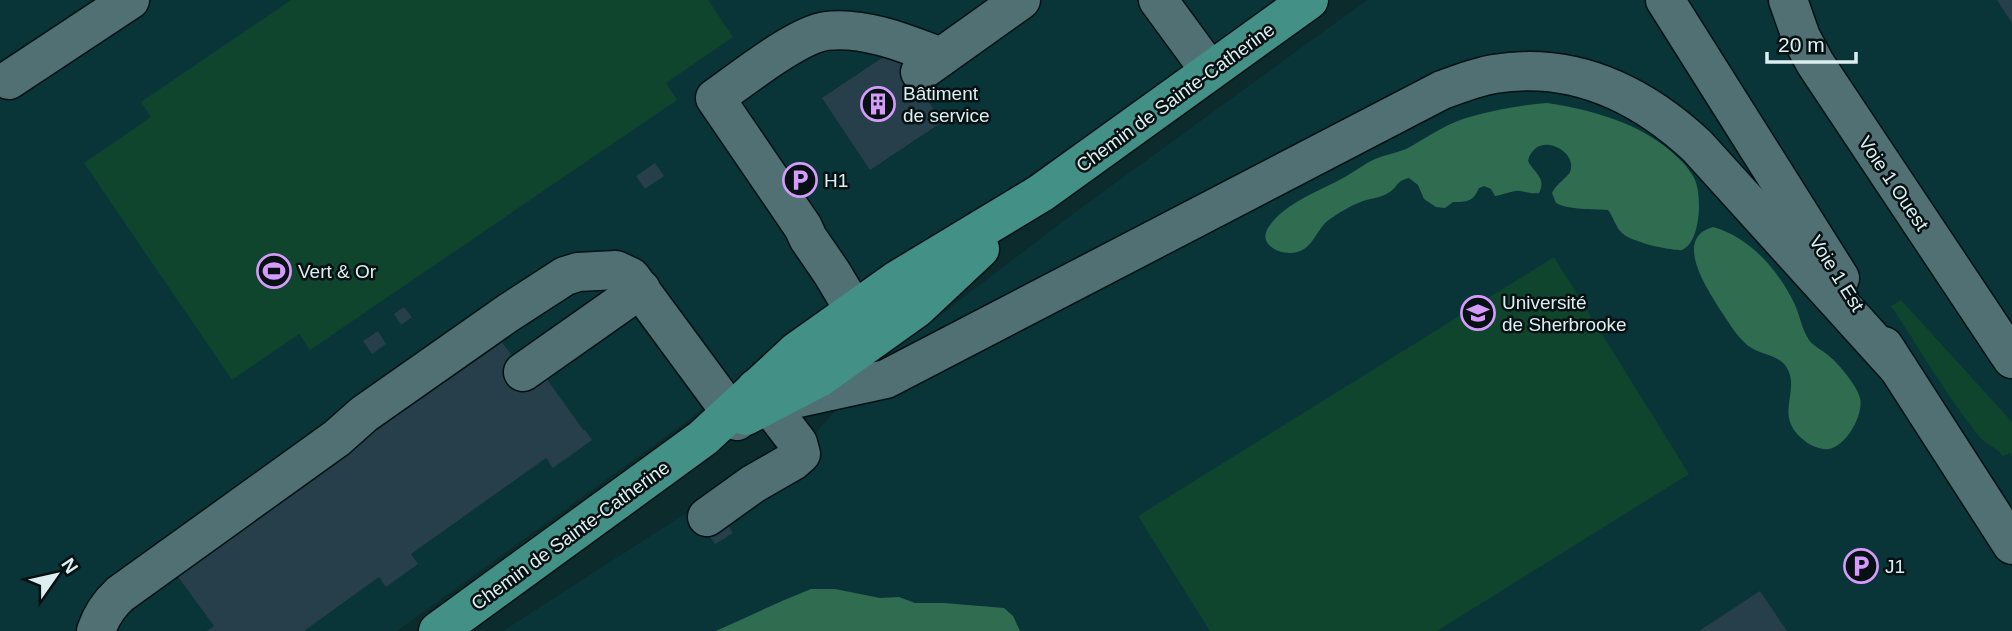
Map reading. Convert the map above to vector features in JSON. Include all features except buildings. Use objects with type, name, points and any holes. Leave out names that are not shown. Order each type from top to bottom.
[{"type":"main road","name":"Chemin de Sainte-Catherine","points":[[438,631],[748,406],[797,351],[897,280],[1041,193],[1309,0]]},
{"type":"main road","name":"Chemin de Sainte-Catherine","points":[[748,406],[819,379],[916,308],[1041,193]]},
{"type":"lane","points":[[9,80],[130,0]]},
{"type":"lane","points":[[854,310],[803,227],[715,97],[796,42],[824,31],[838,30],[881,36],[930,65],[1021,0]]},
{"type":"lane","points":[[1158,0],[1210,71]]},
{"type":"lane","name":"Voie 1 Est","points":[[1665,0],[2012,545]]},
{"type":"lane","name":"Voie 1 Ouest","points":[[1788,0],[1801,37],[1815,63],[2012,359]]},
{"type":"lane","points":[[748,406],[886,379],[1442,90],[1492,74],[1521,71],[1558,74],[1595,82],[1636,99],[1668,121],[1697,146],[1898,368]]},
{"type":"lane","points":[[96,631],[106,608],[120,594],[247,512],[314,464],[363,414],[508,313],[565,276],[578,272],[616,270],[631,277],[748,406],[800,446],[801,454],[796,460],[753,484],[707,517]]},
{"type":"lane","points":[[523,372],[641,289]]},
{"type":"shaded area","points":[[0,0],[1274,0],[1134,102],[770,356],[690,419],[397,631],[0,631]]},
{"type":"shaded area","name":"Université de Sherbrooke","points":[[1367,0],[2012,0],[2012,631],[503,631],[767,461],[810,438],[892,352],[1074,213]]},
{"type":"green space","name":"Vert & Or","points":[[291,0],[708,0],[733,37],[666,83],[677,100],[310,350],[299,334],[232,380],[84,163],[151,117],[141,102]]},
{"type":"green space","points":[[1547,103],[1623,122],[1657,140],[1686,166],[1695,180],[1699,197],[1696,229],[1688,245],[1680,250],[1646,244],[1622,233],[1608,210],[1574,208],[1556,203],[1552,193],[1570,172],[1571,164],[1563,151],[1547,145],[1532,151],[1528,161],[1541,179],[1539,193],[1517,191],[1495,196],[1491,189],[1484,186],[1469,200],[1453,202],[1445,208],[1436,207],[1424,199],[1418,185],[1409,178],[1401,181],[1385,195],[1359,203],[1334,216],[1303,250],[1291,253],[1279,251],[1266,240],[1268,228],[1283,212],[1375,159],[1406,149],[1463,119],[1504,109]]},
{"type":"green space","points":[[1713,227],[1751,247],[1772,268],[1795,305],[1809,340],[1838,364],[1855,388],[1860,398],[1859,413],[1852,429],[1835,447],[1816,447],[1795,432],[1788,413],[1791,386],[1787,368],[1779,360],[1748,346],[1708,291],[1694,253],[1695,242],[1701,233]]},
{"type":"green space","points":[[1554,257],[1689,474],[1437,631],[1210,631],[1138,516]]},
{"type":"green space","points":[[1901,300],[2012,422],[2012,456],[2010,453],[2003,456],[1981,438],[1955,404],[1891,306]]},
{"type":"green space","points":[[811,589],[835,589],[880,598],[899,597],[915,603],[1004,608],[1013,616],[1020,631],[716,631]]},
{"type":"place","name":"Bâtiment de service","points":[[878,104]]},
{"type":"place","name":"H1","points":[[800,180]]},
{"type":"place","name":"Vert & Or","points":[[274,271]]},
{"type":"place","name":"Université de Sherbrooke","points":[[1478,313]]},
{"type":"place","name":"J1","points":[[1861,566]]}]
